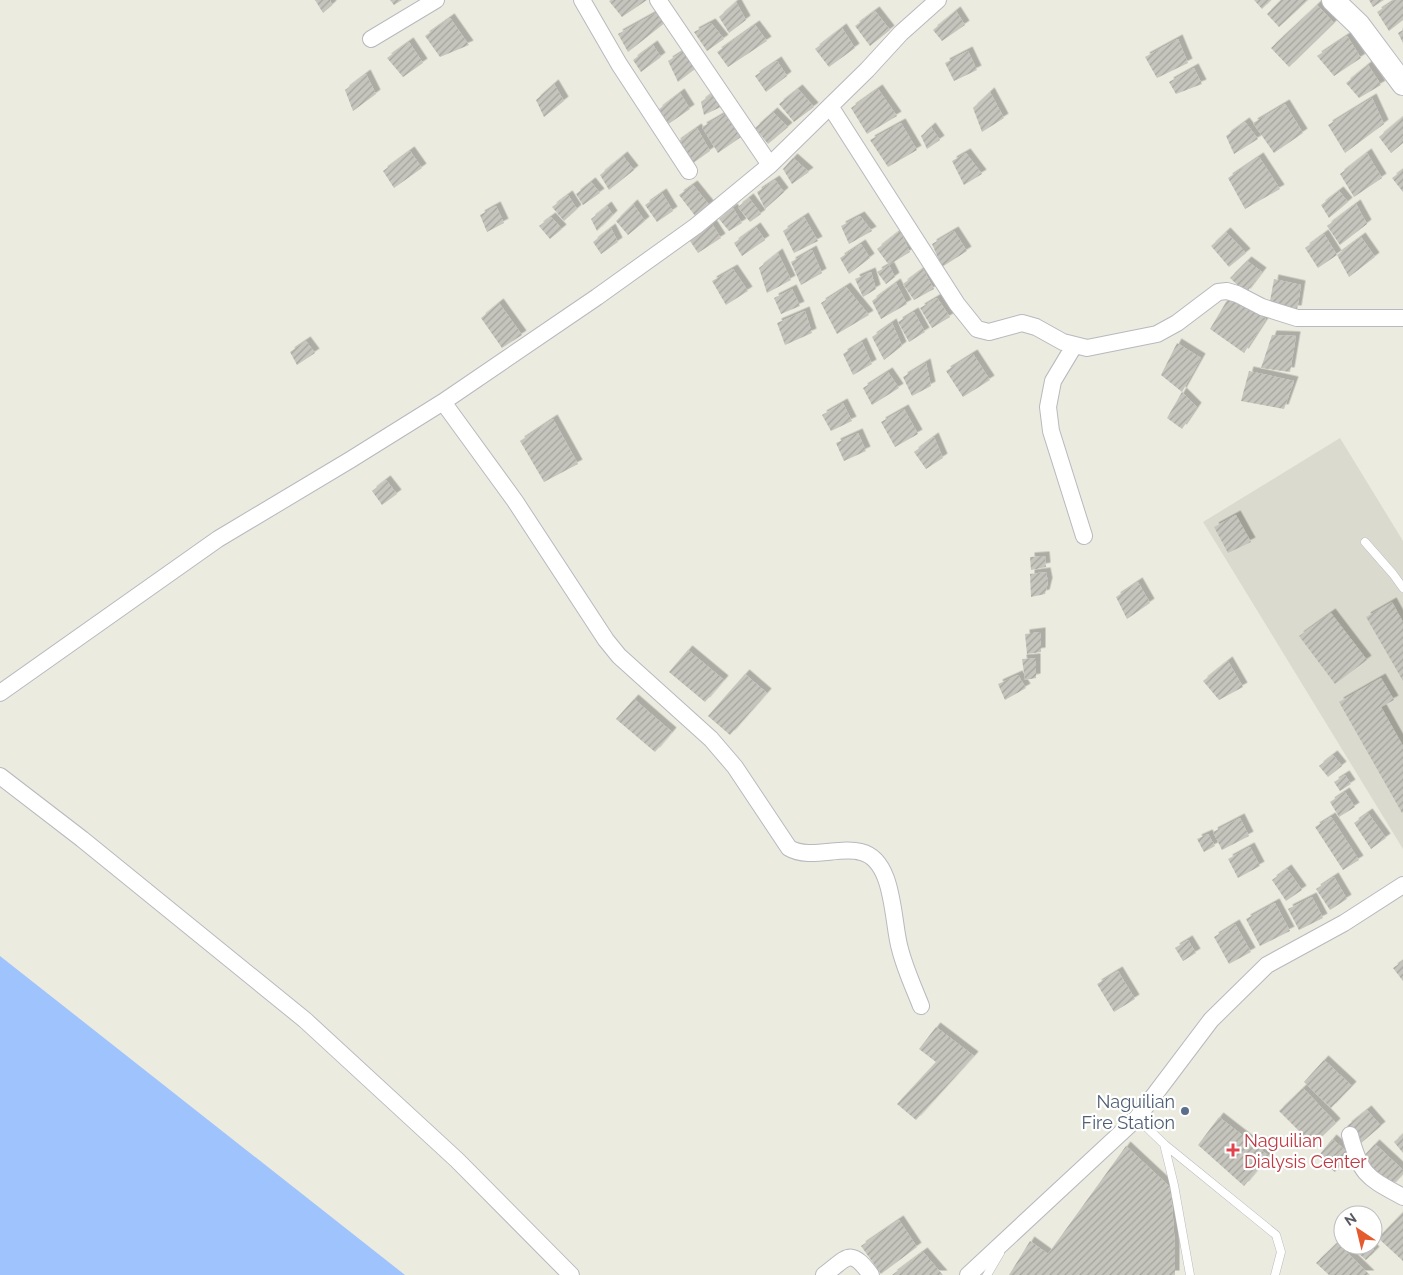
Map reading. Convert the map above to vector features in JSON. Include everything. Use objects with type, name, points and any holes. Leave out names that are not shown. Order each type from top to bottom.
[{"type":"street","points":[[371,39],[436,0]]},
{"type":"street","points":[[582,0],[619,64],[689,171]]},
{"type":"street","points":[[658,0],[770,165]]},
{"type":"street","points":[[0,693],[218,539],[443,402],[597,297],[696,226],[770,165],[867,70],[901,33],[938,0]]},
{"type":"street","points":[[1333,0],[1359,25],[1403,84]]},
{"type":"street","points":[[830,106],[957,304],[977,329],[989,332],[1022,323],[1036,327],[1063,342],[1087,348],[1157,334],[1177,323],[1218,292],[1227,291],[1262,307],[1297,318],[1403,318]]},
{"type":"street","points":[[1074,346],[1054,381],[1048,407],[1051,431],[1084,536]]},
{"type":"street","points":[[443,402],[515,501],[606,640],[619,656],[711,739],[729,760],[789,848],[802,853],[860,851],[871,856],[883,870],[887,878],[900,949],[921,1006]]},
{"type":"street","points":[[0,776],[82,839],[305,1020],[457,1160],[571,1275]]},
{"type":"street","points":[[968,1275],[1137,1118],[1212,1020],[1267,965],[1344,923],[1403,885]]},
{"type":"street","points":[[1350,1135],[1357,1160],[1363,1170],[1377,1182],[1403,1197]]},
{"type":"street","points":[[824,1275],[848,1257],[855,1257],[860,1260],[871,1275]]},
{"type":"lane","points":[[1365,542],[1394,574],[1403,588]]},
{"type":"lane","points":[[1137,1118],[1164,1144],[1276,1235],[1281,1252],[1275,1275]]},
{"type":"lane","points":[[1164,1144],[1174,1185],[1190,1275]]},
{"type":"lane","points":[[987,1275],[1010,1236]]},
{"type":"shaded area","points":[[1340,438],[1403,541],[1403,849],[1203,522]]},
{"type":"water","points":[[0,956],[405,1275],[0,1275]]},
{"type":"building","points":[[315,0],[330,0],[332,5],[323,13]]},
{"type":"building","points":[[390,0],[402,0],[394,5]]},
{"type":"building","points":[[647,0],[622,17],[609,1]]},
{"type":"building","points":[[1254,0],[1271,0],[1262,9]]},
{"type":"building","points":[[1281,0],[1308,0],[1279,27],[1267,14]]},
{"type":"building","points":[[1369,0],[1384,0],[1373,7]]},
{"type":"building","points":[[1395,0],[1403,0],[1403,20],[1389,31],[1377,12]]},
{"type":"building","points":[[736,2],[746,20],[729,33],[719,17]]},
{"type":"building","points":[[1317,5],[1334,23],[1289,67],[1271,48]]},
{"type":"building","points":[[875,11],[890,30],[870,46],[855,26]]},
{"type":"building","points":[[956,11],[965,25],[942,41],[933,30]]},
{"type":"building","points":[[656,13],[666,22],[628,52],[618,34]]},
{"type":"building","points":[[450,18],[469,45],[440,57],[425,36]]},
{"type":"building","points":[[711,23],[724,39],[707,51],[694,32]]},
{"type":"building","points":[[755,25],[767,41],[728,67],[717,52]]},
{"type":"building","points":[[842,28],[855,48],[829,67],[815,49]]},
{"type":"building","points":[[1403,30],[1403,43],[1398,33]]},
{"type":"building","points":[[1347,36],[1361,58],[1334,76],[1317,56]]},
{"type":"building","points":[[1178,39],[1188,63],[1157,78],[1145,57]]},
{"type":"building","points":[[409,42],[423,63],[403,77],[387,58]]},
{"type":"building","points":[[653,45],[661,57],[641,72],[633,60]]},
{"type":"building","points":[[684,51],[695,69],[678,82],[668,61]]},
{"type":"building","points":[[968,51],[977,70],[954,81],[945,63]]},
{"type":"building","points":[[777,61],[787,76],[766,92],[755,76]]},
{"type":"building","points":[[1368,65],[1381,85],[1359,98],[1346,83]]},
{"type":"building","points":[[1194,68],[1202,84],[1176,94],[1169,82]]},
{"type":"building","points":[[366,74],[376,94],[353,111],[345,90]]},
{"type":"building","points":[[554,84],[564,101],[544,117],[536,100]]},
{"type":"building","points":[[718,89],[725,105],[704,115],[701,102]]},
{"type":"building","points":[[798,89],[814,107],[794,122],[779,104]]},
{"type":"building","points":[[878,89],[897,116],[867,134],[851,108]]},
{"type":"building","points":[[990,92],[1004,118],[982,132],[973,108]]},
{"type":"building","points":[[680,93],[690,109],[667,125],[658,110]]},
{"type":"building","points":[[1372,98],[1384,124],[1345,153],[1328,125]]},
{"type":"building","points":[[1285,104],[1303,133],[1274,153],[1253,123]]},
{"type":"building","points":[[730,111],[744,135],[718,153],[702,127]]},
{"type":"building","points":[[773,112],[788,127],[768,144],[755,128]]},
{"type":"building","points":[[1403,117],[1403,143],[1391,153],[1379,137]]},
{"type":"building","points":[[1245,122],[1258,139],[1234,154],[1226,136]]},
{"type":"building","points":[[901,123],[917,150],[888,167],[870,140]]},
{"type":"building","points":[[931,127],[940,140],[927,149],[921,136]]},
{"type":"building","points":[[697,128],[710,151],[689,166],[676,143]]},
{"type":"building","points":[[410,151],[422,168],[394,188],[383,171]]},
{"type":"building","points":[[966,153],[982,174],[964,185],[952,161]]},
{"type":"building","points":[[1367,153],[1382,178],[1354,197],[1340,174]]},
{"type":"building","points":[[623,156],[634,170],[609,190],[600,175]]},
{"type":"building","points":[[1259,157],[1280,189],[1245,209],[1228,178]]},
{"type":"building","points":[[793,158],[809,172],[792,184],[783,169]]},
{"type":"building","points":[[1403,170],[1403,192],[1392,178]]},
{"type":"building","points":[[775,180],[784,192],[765,209],[757,192]]},
{"type":"building","points":[[591,182],[600,193],[583,205],[576,194]]},
{"type":"building","points":[[693,185],[710,206],[696,217],[679,195]]},
{"type":"building","points":[[1339,191],[1348,202],[1329,218],[1321,205]]},
{"type":"building","points":[[662,193],[673,211],[657,222],[645,205]]},
{"type":"building","points":[[568,195],[577,209],[564,221],[552,207]]},
{"type":"building","points":[[749,198],[761,214],[750,222],[738,207]]},
{"type":"building","points":[[633,204],[645,221],[628,235],[616,221]]},
{"type":"building","points":[[1356,204],[1367,224],[1340,245],[1327,226]]},
{"type":"building","points":[[496,206],[504,223],[487,232],[480,215]]},
{"type":"building","points":[[607,206],[613,215],[597,231],[591,219]]},
{"type":"building","points":[[733,208],[742,223],[729,231],[719,219]]},
{"type":"building","points":[[860,216],[872,231],[849,244],[841,226]]},
{"type":"building","points":[[551,217],[562,229],[550,239],[539,226]]},
{"type":"building","points":[[804,217],[818,241],[794,253],[783,231]]},
{"type":"building","points":[[712,224],[721,238],[698,253],[688,238]]},
{"type":"building","points":[[756,227],[765,240],[742,256],[734,243]]},
{"type":"building","points":[[611,228],[618,242],[601,254],[593,242]]},
{"type":"building","points":[[900,231],[910,252],[889,265],[877,249]]},
{"type":"building","points":[[954,231],[967,251],[942,267],[932,244]]},
{"type":"building","points":[[1226,232],[1246,253],[1229,267],[1211,246]]},
{"type":"building","points":[[1324,234],[1337,255],[1318,268],[1305,248]]},
{"type":"building","points":[[1361,237],[1375,257],[1349,277],[1337,255]]},
{"type":"building","points":[[861,244],[870,258],[849,274],[840,258]]},
{"type":"building","points":[[812,250],[822,273],[801,285],[791,262]]},
{"type":"building","points":[[778,253],[791,280],[767,293],[759,268]]},
{"type":"building","points":[[1247,261],[1262,272],[1246,293],[1230,278]]},
{"type":"building","points":[[889,265],[895,277],[886,284],[877,272]]},
{"type":"building","points":[[733,269],[748,291],[726,305],[712,281]]},
{"type":"building","points":[[923,269],[934,289],[914,300],[903,284]]},
{"type":"building","points":[[871,272],[876,289],[863,297],[855,279]]},
{"type":"building","points":[[1274,279],[1301,285],[1297,310],[1269,307]]},
{"type":"building","points":[[896,283],[907,304],[881,319],[872,301]]},
{"type":"building","points":[[846,287],[869,315],[837,334],[821,303]]},
{"type":"building","points":[[792,289],[800,306],[781,314],[774,298]]},
{"type":"building","points":[[1229,297],[1266,319],[1244,353],[1210,329]]},
{"type":"building","points":[[937,298],[950,317],[932,328],[920,308]]},
{"type":"building","points":[[499,303],[522,335],[502,348],[481,318]]},
{"type":"building","points":[[805,311],[812,333],[785,345],[777,323]]},
{"type":"building","points":[[914,312],[925,332],[909,342],[898,322]]},
{"type":"building","points":[[892,323],[902,346],[884,360],[872,337]]},
{"type":"building","points":[[1272,335],[1296,336],[1290,372],[1261,368]]},
{"type":"building","points":[[306,341],[315,353],[297,365],[290,352]]},
{"type":"building","points":[[862,342],[872,364],[853,375],[843,354]]},
{"type":"building","points":[[1177,343],[1201,358],[1182,392],[1161,375]]},
{"type":"building","points":[[973,354],[990,380],[963,397],[946,371]]},
{"type":"building","points":[[926,363],[931,386],[912,396],[903,377]]},
{"type":"building","points":[[1249,371],[1294,381],[1284,409],[1241,401]]},
{"type":"building","points":[[888,372],[899,388],[872,405],[863,388]]},
{"type":"building","points":[[1182,392],[1197,407],[1182,429],[1167,418]]},
{"type":"building","points":[[843,403],[852,421],[831,431],[822,415]]},
{"type":"building","points":[[904,409],[918,434],[895,447],[881,422]]},
{"type":"building","points":[[553,419],[578,464],[544,482],[520,441]]},
{"type":"building","points":[[858,433],[866,451],[844,461],[836,443]]},
{"type":"building","points":[[934,437],[943,458],[926,469],[914,452]]},
{"type":"building","points":[[386,480],[397,494],[382,505],[372,491]]},
{"type":"building","points":[[1236,515],[1251,542],[1228,553],[1214,527]]},
{"type":"building","points":[[1045,556],[1046,567],[1031,570],[1030,557]]},
{"type":"building","points":[[1046,572],[1048,582],[1045,594],[1031,597],[1030,574]]},
{"type":"building","points":[[1138,582],[1150,603],[1127,619],[1116,597]]},
{"type":"building","points":[[1392,602],[1403,622],[1403,681],[1366,617]]},
{"type":"building","points":[[1331,613],[1367,660],[1335,684],[1299,636]]},
{"type":"building","points":[[1041,632],[1041,652],[1027,654],[1025,634]]},
{"type":"building","points":[[688,650],[724,680],[705,702],[669,672]]},
{"type":"building","points":[[1036,658],[1036,678],[1025,680],[1022,659]]},
{"type":"building","points":[[1228,661],[1243,687],[1219,700],[1203,681]]},
{"type":"building","points":[[745,674],[767,693],[730,735],[708,716]]},
{"type":"building","points":[[1018,675],[1026,688],[1005,700],[998,684]]},
{"type":"building","points":[[1381,678],[1394,700],[1381,707],[1403,746],[1402,813],[1339,702]]},
{"type":"building","points":[[634,699],[672,732],[655,752],[616,719]]},
{"type":"building","points":[[1333,755],[1342,766],[1328,777],[1319,766]]},
{"type":"building","points":[[1345,775],[1351,784],[1340,791],[1334,782]]},
{"type":"building","points":[[1345,792],[1355,807],[1339,817],[1330,802]]},
{"type":"building","points":[[1368,813],[1386,838],[1371,849],[1354,823]]},
{"type":"building","points":[[1331,817],[1359,860],[1343,870],[1315,827]]},
{"type":"building","points":[[1240,818],[1249,836],[1222,850],[1213,832]]},
{"type":"building","points":[[1208,834],[1215,846],[1204,852],[1197,839]]},
{"type":"building","points":[[1250,847],[1260,866],[1238,878],[1228,859]]},
{"type":"building","points":[[1287,869],[1302,890],[1286,901],[1272,880]]},
{"type":"building","points":[[1334,877],[1347,899],[1330,910],[1316,889]]},
{"type":"building","points":[[1312,897],[1323,918],[1299,930],[1288,909]]},
{"type":"building","points":[[1275,903],[1290,931],[1260,946],[1246,919]]},
{"type":"building","points":[[1235,924],[1251,952],[1229,964],[1214,937]]},
{"type":"building","points":[[1188,940],[1196,953],[1183,961],[1175,948]]},
{"type":"building","points":[[1403,961],[1403,981],[1393,968]]},
{"type":"building","points":[[1118,971],[1135,999],[1114,1012],[1097,984]]},
{"type":"building","points":[[936,1027],[974,1056],[916,1120],[897,1104],[936,1062],[919,1049]]},
{"type":"building","points":[[1324,1060],[1352,1086],[1331,1108],[1304,1082]]},
{"type":"building","points":[[1303,1088],[1336,1123],[1313,1145],[1279,1111]]},
{"type":"building","points":[[1367,1110],[1381,1126],[1361,1143],[1347,1126]]},
{"type":"building","name":"Naguilian Dialysis Center","points":[[1219,1117],[1269,1156],[1244,1186],[1198,1145]]},
{"type":"building","points":[[1403,1134],[1403,1153],[1394,1142]]},
{"type":"building","points":[[1332,1139],[1350,1154],[1335,1172],[1317,1158]]},
{"type":"building","points":[[1375,1144],[1403,1170],[1403,1174],[1391,1187],[1361,1159]]},
{"type":"building","points":[[1126,1146],[1171,1188],[1175,1275],[1009,1275],[1030,1241],[1048,1254]]},
{"type":"building","points":[[1403,1212],[1403,1261],[1383,1243],[1383,1233]]},
{"type":"building","points":[[899,1220],[917,1247],[881,1274],[861,1246]]},
{"type":"building","points":[[1333,1247],[1333,1255],[1349,1255],[1370,1275],[1329,1275],[1316,1263]]},
{"type":"building","points":[[923,1252],[943,1275],[892,1275]]},
{"type":"building","points":[[1360,1255],[1371,1255],[1366,1260]]},
{"type":"place","name":"Naguilian Fire Station","points":[[1185,1111]]},
{"type":"place","name":"Naguilian Dialysis Center","points":[[1233,1150]]}]
